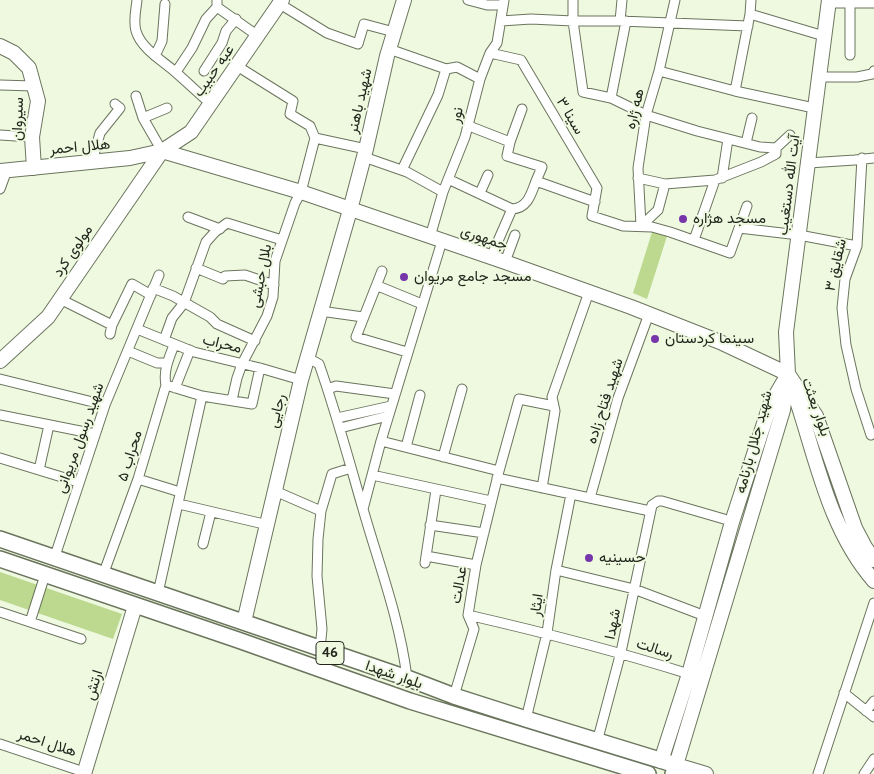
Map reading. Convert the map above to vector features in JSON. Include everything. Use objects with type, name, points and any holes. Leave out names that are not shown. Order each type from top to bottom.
[{"type":"main road","name":"بلوار شهدا","points":[[0,539],[407,678],[454,696],[597,742],[659,767],[675,770]]},
{"type":"main road","name":"بلوار شهدا","points":[[0,559],[410,701],[648,774]]},
{"type":"street","points":[[137,0],[136,32],[155,56],[176,72],[211,104]]},
{"type":"street","name":"شهید باهنر","points":[[350,210],[389,49],[404,0]]},
{"type":"street","points":[[468,0],[487,5],[504,2]]},
{"type":"street","points":[[573,0],[573,21],[583,92],[611,98],[646,115],[760,147],[776,148],[790,135]]},
{"type":"street","points":[[611,98],[623,21],[622,0]]},
{"type":"street","name":"هه ژاره","points":[[641,226],[638,168],[646,115],[659,71],[675,0]]},
{"type":"street","points":[[735,91],[748,26],[751,0]]},
{"type":"street","points":[[829,1],[850,4],[874,2]]},
{"type":"street","name":"آیت الله دستغیب","points":[[788,374],[786,332],[829,1]]},
{"type":"street","points":[[281,2],[327,33],[358,44],[364,24],[394,32]]},
{"type":"street","name":"عبه حبیب","points":[[162,151],[191,132],[281,2]]},
{"type":"street","name":"نور","points":[[363,509],[388,416],[422,304],[436,239],[443,192],[469,126],[480,79],[496,43],[504,2]]},
{"type":"street","points":[[155,56],[162,41],[165,4]]},
{"type":"street","points":[[176,72],[206,19],[217,4],[258,36]]},
{"type":"street","points":[[850,4],[850,55]]},
{"type":"street","points":[[750,14],[824,36]]},
{"type":"street","points":[[204,71],[222,43],[226,31],[236,19]]},
{"type":"street","points":[[501,20],[623,21],[748,26]]},
{"type":"street","points":[[389,49],[446,69],[457,67],[480,79]]},
{"type":"street","name":"سیروان","points":[[4,51],[29,68],[38,101],[32,137],[34,168]]},
{"type":"street","name":"سینا ۳","points":[[490,54],[521,60],[597,188],[592,216],[623,226],[641,226]]},
{"type":"street","points":[[237,66],[293,100],[290,114],[310,126],[315,138],[365,153],[443,192]]},
{"type":"street","points":[[402,170],[438,95],[446,69]]},
{"type":"street","points":[[659,71],[735,91],[814,108]]},
{"type":"street","points":[[819,76],[858,77],[872,74],[874,71]]},
{"type":"street","points":[[0,85],[33,86]]},
{"type":"street","points":[[136,96],[143,118],[162,151]]},
{"type":"street","points":[[92,162],[100,133],[120,108],[115,104]]},
{"type":"street","points":[[143,118],[167,108]]},
{"type":"street","points":[[448,179],[512,209],[522,207],[527,203],[542,167],[507,156],[522,109]]},
{"type":"street","points":[[746,143],[752,118]]},
{"type":"street","points":[[469,126],[510,142]]},
{"type":"street","points":[[0,135],[32,137]]},
{"type":"street","name":"بلال حبشی","points":[[232,400],[242,364],[267,316],[273,297],[275,261],[295,203],[301,192],[315,138]]},
{"type":"street","points":[[694,240],[718,179],[728,139]]},
{"type":"street","points":[[638,178],[665,184],[718,179],[769,158],[776,154],[776,148]]},
{"type":"street","name":"هلال احمر","points":[[4,170],[130,158],[162,151]]},
{"type":"street","name":"جمهوری","points":[[162,151],[301,192],[491,257],[648,314],[742,351],[788,374]]},
{"type":"street","name":"مولوی کرد","points":[[0,361],[48,317],[162,151]]},
{"type":"street","name":"شقایق ۳","points":[[862,158],[857,246],[843,288],[843,316],[846,346],[856,389],[871,435]]},
{"type":"street","points":[[808,163],[874,158]]},
{"type":"street","points":[[0,189],[4,170]]},
{"type":"street","points":[[480,193],[488,174]]},
{"type":"street","points":[[536,182],[594,202]]},
{"type":"street","points":[[641,226],[658,210],[665,184]]},
{"type":"street","points":[[641,226],[694,240],[730,253],[747,206]]},
{"type":"street","points":[[491,257],[512,209]]},
{"type":"street","name":"رجایی","points":[[244,622],[302,380],[350,210]]},
{"type":"street","points":[[188,217],[220,228]]},
{"type":"street","points":[[164,340],[172,318],[184,303],[206,242],[220,228],[227,223],[282,240]]},
{"type":"street","points":[[739,228],[800,235],[857,246]]},
{"type":"street","points":[[505,262],[515,235]]},
{"type":"street","points":[[196,268],[223,279],[225,276],[245,275],[274,285]]},
{"type":"street","points":[[382,270],[378,286],[363,317],[356,338],[407,352]]},
{"type":"street","name":"شهید رسول مریوانی","points":[[54,559],[105,405],[159,275]]},
{"type":"street","points":[[60,299],[111,329],[132,284],[173,296],[210,317],[217,324],[255,341]]},
{"type":"street","points":[[378,286],[422,304]]},
{"type":"street","points":[[542,488],[555,408],[552,397],[589,292]]},
{"type":"street","points":[[320,311],[363,317]]},
{"type":"street","name":"شهید فتاح زاده","points":[[590,498],[618,398],[648,314]]},
{"type":"street","name":"محراب","points":[[137,329],[190,350],[302,380]]},
{"type":"street","name":"محراب ۵","points":[[103,575],[170,387],[164,376],[174,345]]},
{"type":"street","points":[[190,350],[170,387],[202,396],[252,404],[260,368]]},
{"type":"street","points":[[128,351],[158,362],[167,363]]},
{"type":"street","points":[[308,358],[319,364],[337,418],[393,604],[407,678]]},
{"type":"street","name":"بلوار بعثت","points":[[788,374],[816,416],[855,528],[874,560]]},
{"type":"street","name":"بلوار بعثت","points":[[788,374],[835,516],[854,554],[874,581]]},
{"type":"street","name":"شهید جلال بارنامه","points":[[659,767],[689,674],[732,522],[767,414],[770,405],[788,374]]},
{"type":"street","name":"شهید جلال بارنامه","points":[[675,770],[783,410],[788,374]]},
{"type":"street","points":[[0,379],[105,405]]},
{"type":"street","points":[[328,389],[336,386],[395,394]]},
{"type":"street","points":[[443,457],[462,389]]},
{"type":"street","points":[[406,448],[420,395]]},
{"type":"street","points":[[158,593],[202,396]]},
{"type":"street","name":"عدالت","points":[[454,696],[474,629],[468,615],[476,566],[491,501],[519,399],[555,408]]},
{"type":"street","points":[[337,418],[391,406]]},
{"type":"street","points":[[0,415],[95,434]]},
{"type":"street","points":[[340,428],[388,416]]},
{"type":"street","points":[[39,470],[49,425]]},
{"type":"street","points":[[381,441],[443,457],[542,488],[650,511],[655,502],[662,501],[724,519]]},
{"type":"street","points":[[0,458],[78,482]]},
{"type":"street","points":[[320,649],[322,629],[317,576],[321,511],[332,474],[351,468]]},
{"type":"street","points":[[372,475],[491,501]]},
{"type":"street","points":[[138,479],[180,492]]},
{"type":"street","points":[[436,490],[426,559],[476,566]]},
{"type":"street","points":[[275,492],[321,511]]},
{"type":"street","name":"ایثار","points":[[526,720],[547,633],[556,570],[571,494]]},
{"type":"street","points":[[179,504],[268,525]]},
{"type":"street","name":"شهدا","points":[[597,742],[621,652],[650,511]]},
{"type":"street","points":[[203,544],[211,512]]},
{"type":"street","points":[[430,525],[484,533]]},
{"type":"street","points":[[556,570],[634,589],[705,616]]},
{"type":"street","points":[[30,622],[45,575]]},
{"type":"street","points":[[818,774],[874,603]]},
{"type":"street","name":"ارتش","points":[[84,773],[135,606]]},
{"type":"street","points":[[0,612],[81,639]]},
{"type":"street","name":"رسالت","points":[[468,615],[621,652],[689,674]]},
{"type":"street","points":[[844,693],[874,717]]},
{"type":"street","points":[[866,710],[874,701]]},
{"type":"street","name":"هلال احمر","points":[[0,744],[84,773]]},
{"type":"street","points":[[864,774],[874,759]]},
{"type":"street","points":[[675,770],[706,774]]},
{"type":"green space","points":[[653,229],[668,233],[647,299],[633,293]]},
{"type":"green space","points":[[0,572],[122,614],[113,639],[0,600]]},
{"type":"place","name":"مسجد هژاره","points":[[683,219]]},
{"type":"place","name":"مسجد جامع مریوان","points":[[404,277]]},
{"type":"place","name":"سینما کردستان","points":[[655,339]]},
{"type":"place","name":"حسینیه","points":[[589,558]]}]
